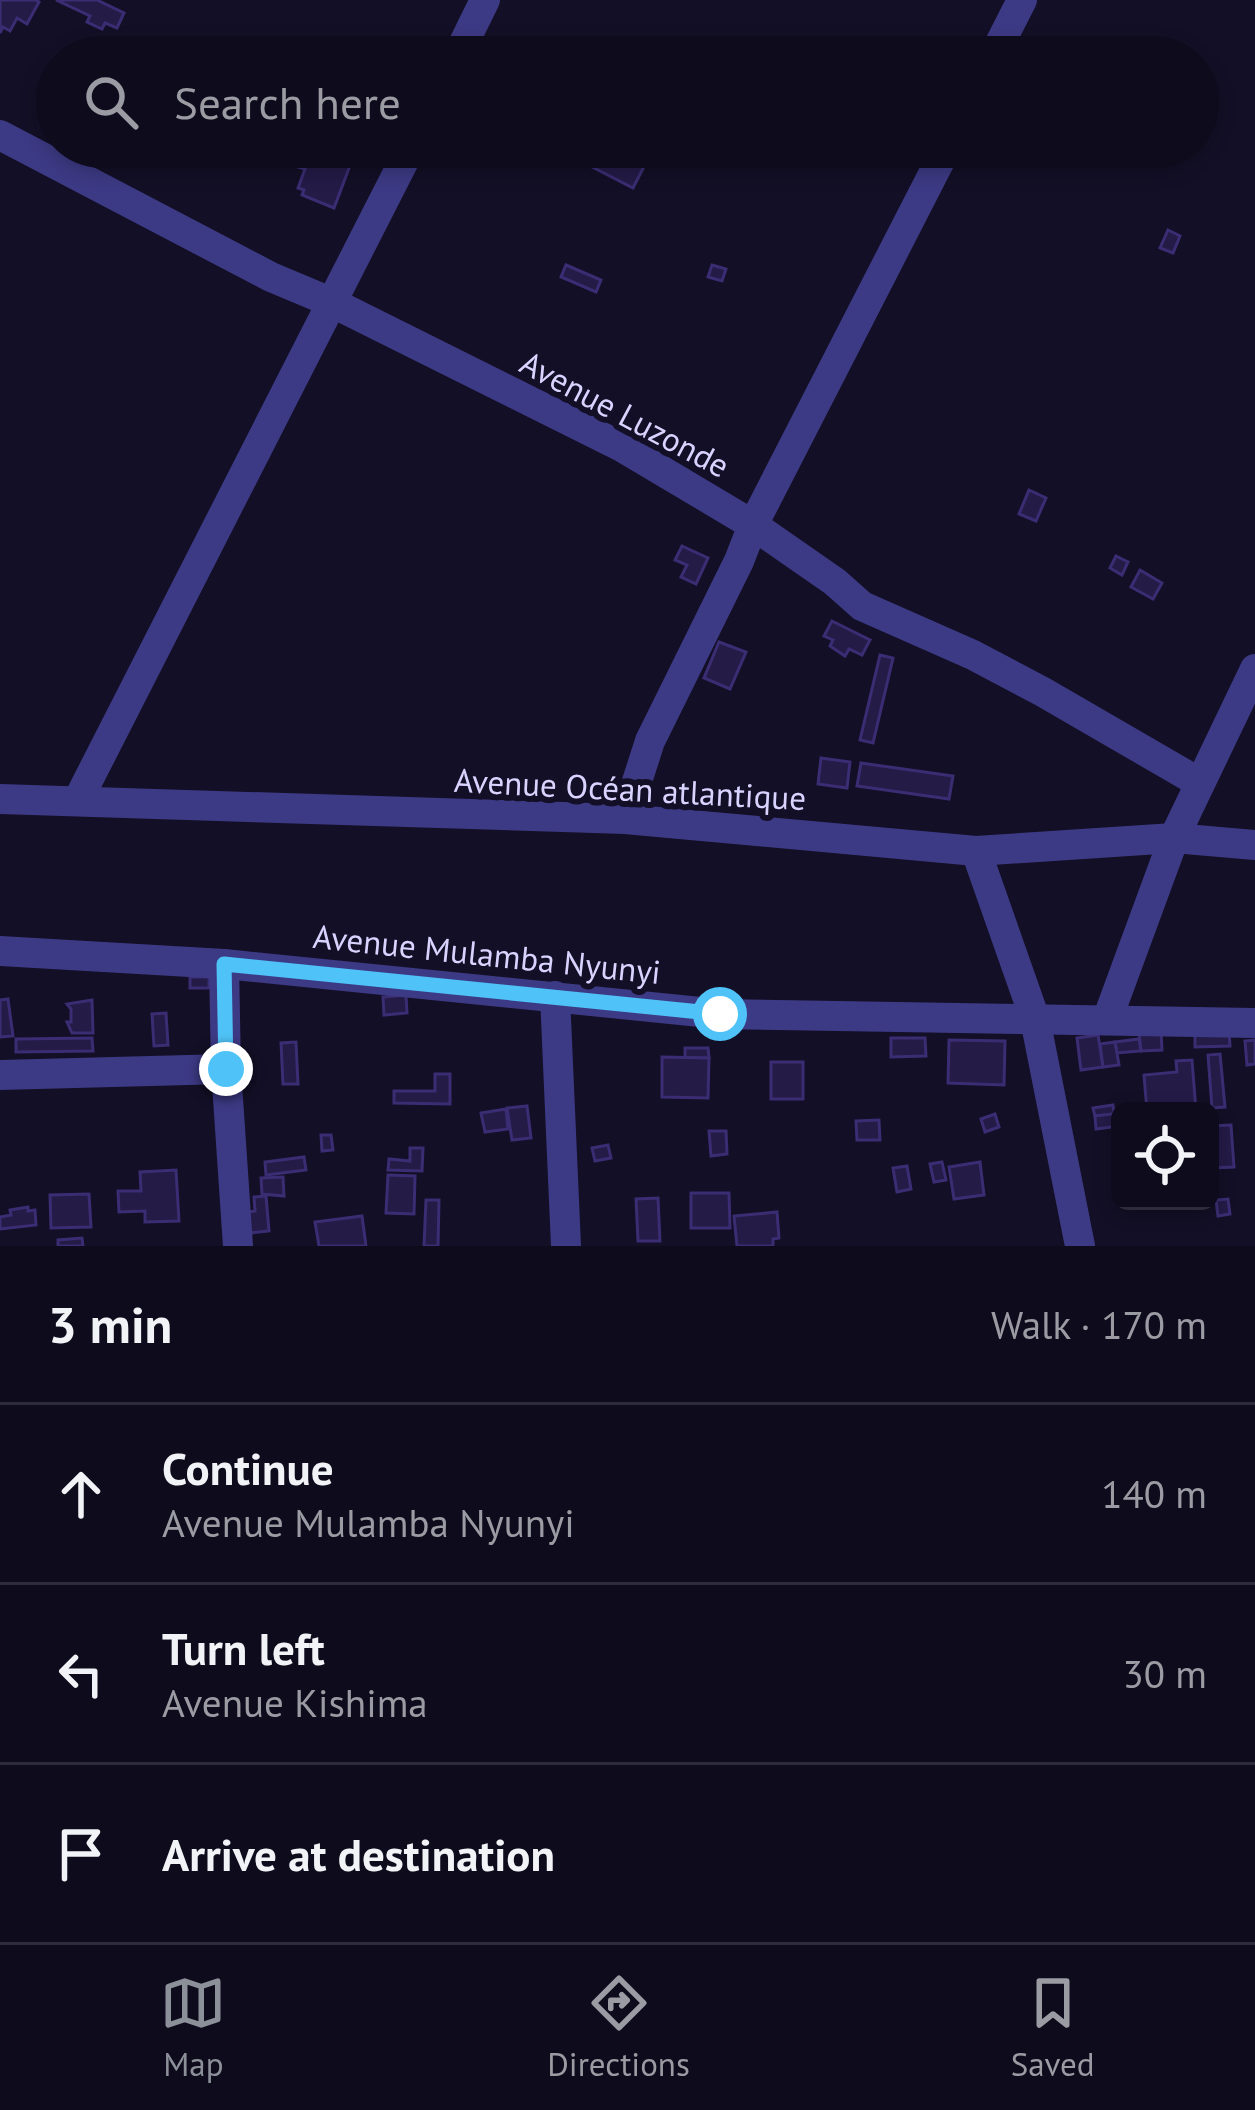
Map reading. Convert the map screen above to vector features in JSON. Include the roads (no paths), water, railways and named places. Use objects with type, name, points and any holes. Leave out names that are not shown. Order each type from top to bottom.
[{"type":"street","points":[[467,36],[485,0]]},
{"type":"street","points":[[1004,36],[1022,0]]},
{"type":"street","name":"Avenue Luzonde","points":[[0,134],[36,153]]},
{"type":"street","name":"Avenue Luzonde","points":[[64,168],[271,277],[333,303],[622,448],[753,525],[862,606],[1043,692],[1200,783]]},
{"type":"street","points":[[78,800],[401,168]]},
{"type":"street","points":[[625,819],[650,741],[753,525],[936,168]]},
{"type":"street","points":[[1107,1020],[1174,838],[1255,668]]},
{"type":"street","name":"Avenue Océan atlantique","points":[[0,799],[625,819],[976,851],[1174,838],[1255,844]]},
{"type":"street","points":[[976,851],[1036,1019],[1080,1246]]},
{"type":"street","name":"Avenue Mulamba Nyunyi","points":[[0,951],[224,964],[720,1014],[1255,1023]]},
{"type":"street","points":[[224,964],[238,1246]]},
{"type":"street","points":[[555,997],[566,1246]]},
{"type":"street","points":[[0,1075],[226,1069]]}]
